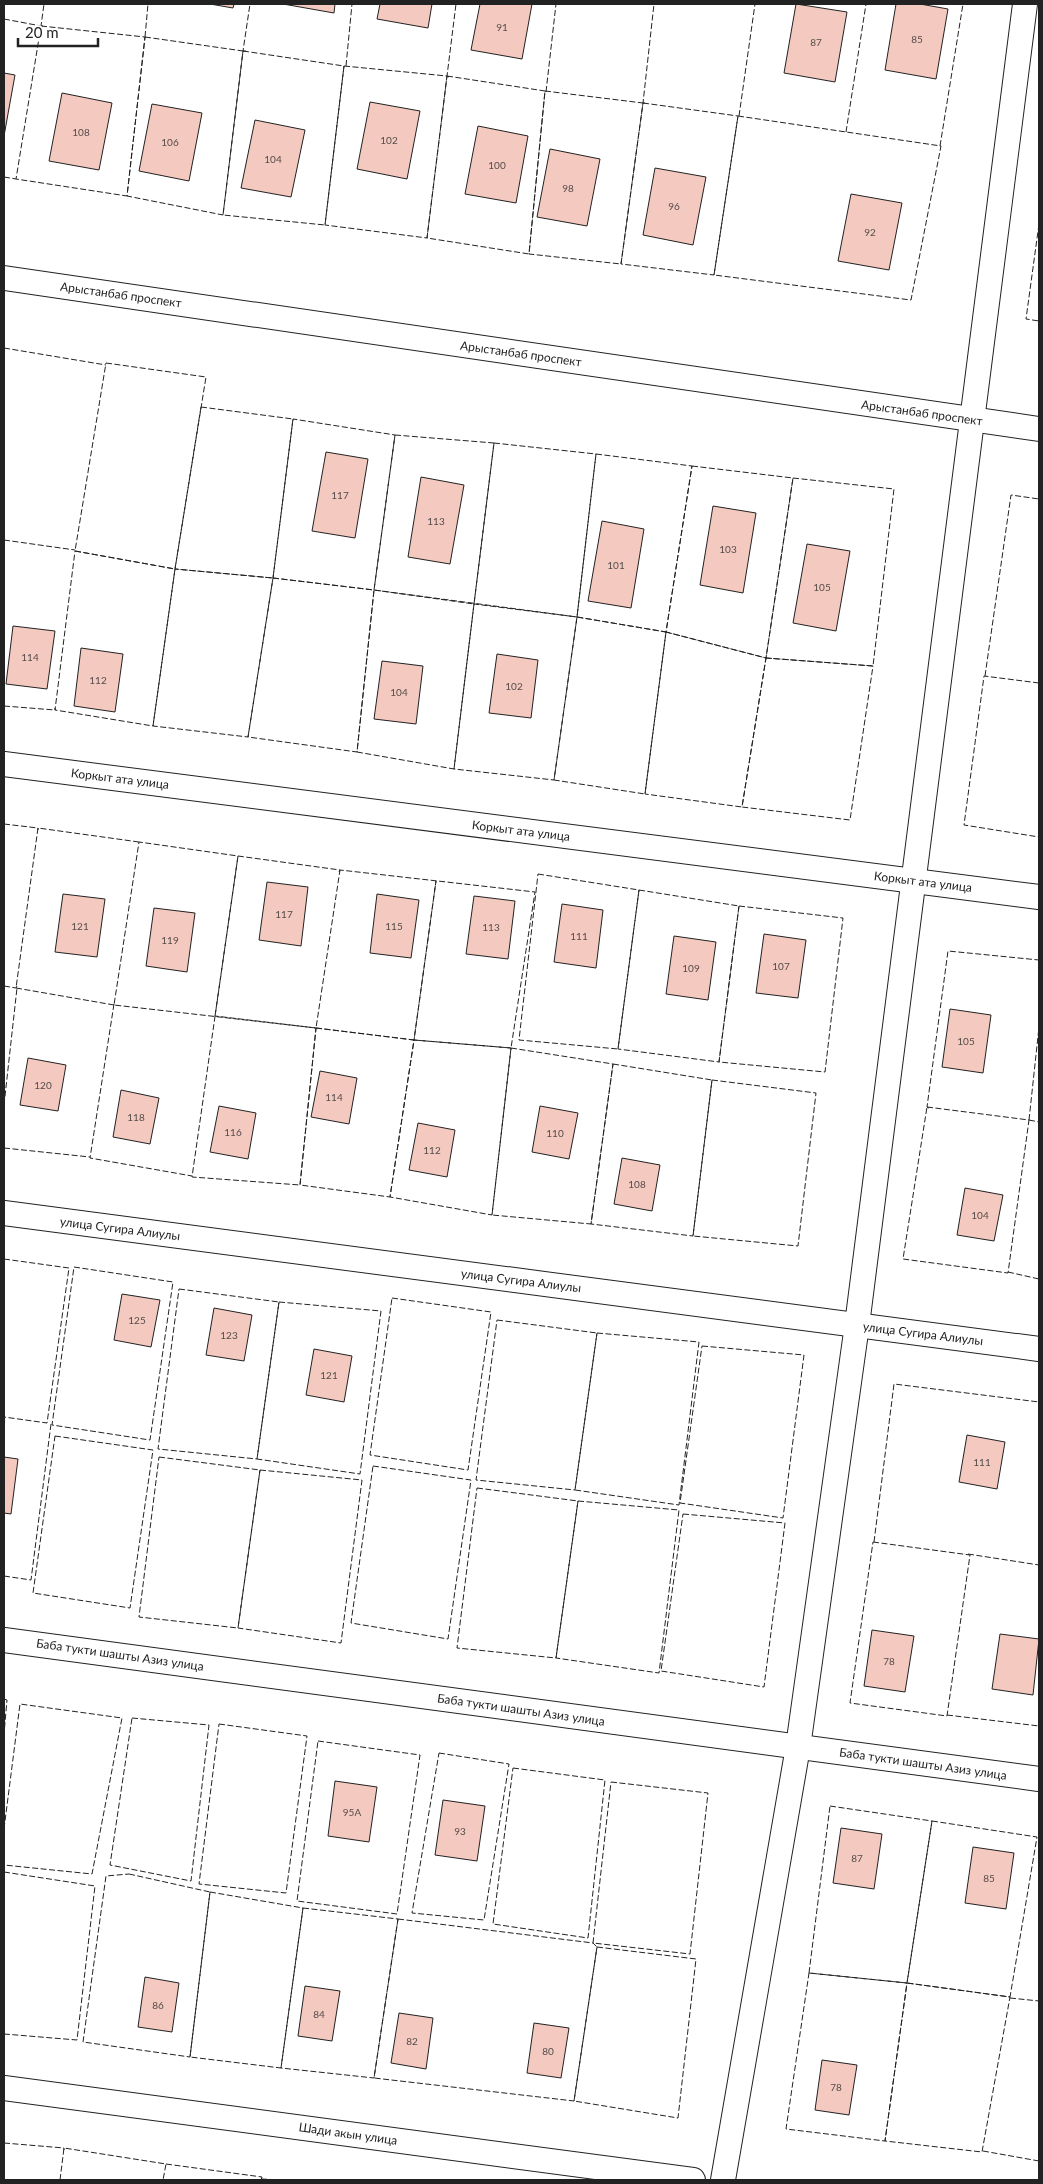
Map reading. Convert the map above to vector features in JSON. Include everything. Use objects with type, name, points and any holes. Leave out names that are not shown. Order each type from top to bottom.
[{"type":"street","points":[[723,2180],[798,1747],[857,1325],[915,881],[1025,4]]},
{"type":"street","name":"Арыстанбаб проспект","points":[[4,278],[972,421],[1039,429]]},
{"type":"street","name":"Коркыт ата улица","points":[[4,764],[1039,897]]},
{"type":"street","name":"улица Сугира Алиулы","points":[[4,1213],[1039,1349]]},
{"type":"street","name":"Баба тукти шашты Азиз улица","points":[[4,1640],[1039,1779]]},
{"type":"street","name":"Шади акын улица","points":[[4,2088],[693,2180]]},
{"type":"building","points":[[210,4],[234,4],[233,8]]},
{"type":"building","points":[[283,4],[335,4],[334,13]]},
{"type":"building","points":[[380,4],[432,4],[428,28],[377,19]]},
{"type":"building","points":[[480,4],[532,4],[522,59],[471,50]]},
{"type":"building","points":[[796,4],[847,12],[835,82],[784,73]]},
{"type":"building","points":[[896,4],[920,4],[948,9],[936,79],[885,70]]},
{"type":"building","points":[[4,73],[15,75],[4,136]]},
{"type":"building","points":[[62,93],[112,103],[99,170],[49,161]]},
{"type":"building","points":[[370,102],[420,111],[407,179],[357,169]]},
{"type":"building","points":[[152,104],[202,113],[189,181],[139,171]]},
{"type":"building","points":[[255,120],[305,130],[291,197],[241,188]]},
{"type":"building","points":[[478,126],[528,136],[516,203],[465,194]]},
{"type":"building","points":[[550,149],[600,159],[587,226],[537,217]]},
{"type":"building","points":[[655,168],[706,177],[693,245],[643,235]]},
{"type":"building","points":[[851,194],[902,203],[889,270],[838,261]]},
{"type":"building","points":[[326,452],[368,459],[355,538],[312,531]]},
{"type":"building","points":[[421,477],[464,485],[450,564],[408,557]]},
{"type":"building","points":[[713,506],[756,513],[743,593],[700,585]]},
{"type":"building","points":[[602,521],[644,529],[631,608],[588,601]]},
{"type":"building","points":[[807,544],[850,551],[836,631],[793,623]]},
{"type":"building","points":[[13,626],[55,631],[47,689],[6,684]]},
{"type":"building","points":[[81,648],[123,654],[115,712],[74,706]]},
{"type":"building","points":[[497,654],[538,660],[531,718],[489,713]]},
{"type":"building","points":[[382,661],[423,666],[416,724],[374,719]]},
{"type":"building","points":[[267,882],[308,887],[301,946],[259,940]]},
{"type":"building","points":[[63,894],[105,899],[97,957],[55,952]]},
{"type":"building","points":[[377,894],[419,900],[411,958],[370,953]]},
{"type":"building","points":[[474,896],[515,901],[508,959],[466,954]]},
{"type":"building","points":[[562,904],[603,910],[596,968],[554,962]]},
{"type":"building","points":[[154,908],[195,913],[187,972],[146,966]]},
{"type":"building","points":[[764,934],[806,940],[798,998],[756,993]]},
{"type":"building","points":[[674,936],[716,942],[708,1000],[666,994]]},
{"type":"building","points":[[950,1009],[991,1015],[983,1073],[942,1067]]},
{"type":"building","points":[[28,1058],[66,1065],[58,1111],[20,1105]]},
{"type":"building","points":[[320,1071],[357,1078],[349,1124],[311,1117]]},
{"type":"building","points":[[121,1090],[159,1098],[150,1144],[113,1137]]},
{"type":"building","points":[[219,1106],[256,1113],[248,1159],[210,1152]]},
{"type":"building","points":[[540,1106],[578,1113],[569,1159],[532,1152]]},
{"type":"building","points":[[418,1123],[455,1130],[447,1177],[409,1170]]},
{"type":"building","points":[[622,1158],[660,1165],[652,1211],[614,1204]]},
{"type":"building","points":[[965,1188],[1003,1195],[994,1241],[957,1235]]},
{"type":"building","points":[[122,1294],[160,1300],[151,1347],[114,1340]]},
{"type":"building","points":[[214,1308],[252,1315],[244,1361],[206,1355]]},
{"type":"building","points":[[314,1349],[352,1356],[344,1402],[306,1395]]},
{"type":"building","points":[[967,1435],[1005,1442],[997,1489],[959,1482]]},
{"type":"building","points":[[4,1457],[18,1459],[11,1514],[4,1513]]},
{"type":"building","points":[[872,1630],[914,1636],[905,1692],[864,1686]]},
{"type":"building","points":[[1000,1634],[1039,1639],[1033,1695],[992,1689]]},
{"type":"building","points":[[335,1781],[377,1787],[369,1842],[328,1836]]},
{"type":"building","points":[[443,1800],[485,1806],[477,1861],[435,1855]]},
{"type":"building","points":[[841,1828],[882,1834],[874,1889],[833,1883]]},
{"type":"building","points":[[973,1847],[1014,1853],[1006,1909],[965,1903]]},
{"type":"building","points":[[145,1977],[179,1983],[172,2032],[138,2027]]},
{"type":"building","points":[[305,1986],[340,1991],[332,2041],[298,2036]]},
{"type":"building","points":[[399,2013],[433,2018],[426,2069],[391,2063]]},
{"type":"building","points":[[534,2023],[569,2028],[561,2078],[527,2073]]},
{"type":"building","points":[[822,2060],[857,2065],[849,2115],[815,2110]]},
{"type":"fence","points":[[43,26],[41,26],[44,4]]},
{"type":"fence","points":[[145,37],[148,4]]},
{"type":"fence","points":[[246,51],[243,51],[250,4]]},
{"type":"fence","points":[[346,66],[352,4]]},
{"type":"fence","points":[[449,77],[447,76],[456,4]]},
{"type":"fence","points":[[546,92],[556,4]]},
{"type":"fence","points":[[645,103],[643,103],[654,4]]},
{"type":"fence","points":[[739,116],[755,4]]},
{"type":"fence","points":[[846,132],[866,4]]},
{"type":"fence","points":[[940,146],[963,4]]},
{"type":"fence","points":[[4,19],[41,26],[41,28]]},
{"type":"fence","points":[[41,26],[145,37],[127,196],[16,179],[41,26]]},
{"type":"fence","points":[[145,37],[243,51],[223,215],[127,196],[145,37]]},
{"type":"fence","points":[[243,51],[344,66],[325,225],[223,215],[243,51]]},
{"type":"fence","points":[[344,66],[447,76],[427,238],[325,225],[344,66]]},
{"type":"fence","points":[[447,76],[545,91],[529,254],[427,238],[447,76]]},
{"type":"fence","points":[[545,91],[643,103],[621,264],[529,254],[545,91]]},
{"type":"fence","points":[[643,103],[738,116],[714,275],[621,264],[643,103]]},
{"type":"fence","points":[[738,116],[941,146],[911,300],[714,275],[738,116]]},
{"type":"fence","points":[[4,177],[16,179]]},
{"type":"fence","points":[[1039,224],[1026,319],[1039,321]]},
{"type":"fence","points":[[4,348],[106,365]]},
{"type":"fence","points":[[106,363],[206,377],[175,569],[75,551],[106,363]]},
{"type":"fence","points":[[201,407],[293,419],[273,578],[175,569],[201,407]]},
{"type":"fence","points":[[273,578],[175,569],[153,726],[248,737],[273,578],[293,419],[395,435],[374,590],[273,578]]},
{"type":"fence","points":[[395,435],[494,443],[474,604],[374,590],[395,435]]},
{"type":"fence","points":[[494,443],[596,454],[577,617],[474,604],[494,443]]},
{"type":"fence","points":[[596,454],[692,466],[666,632],[577,617],[596,454]]},
{"type":"fence","points":[[692,466],[793,478],[766,658],[666,632],[692,466]]},
{"type":"fence","points":[[793,478],[894,489],[873,666],[766,658],[793,478]]},
{"type":"fence","points":[[985,676],[1011,495],[1039,499]]},
{"type":"fence","points":[[4,540],[75,550]]},
{"type":"fence","points":[[75,551],[175,569],[153,726],[55,710],[75,551]]},
{"type":"fence","points":[[273,578],[374,590],[357,752],[248,737],[273,578]]},
{"type":"fence","points":[[474,604],[454,769],[357,752],[374,590],[577,617],[554,780],[454,769],[474,604]]},
{"type":"fence","points":[[577,617],[666,632],[645,794],[554,780],[577,617]]},
{"type":"fence","points":[[666,632],[766,658],[742,807],[645,794],[666,632]]},
{"type":"fence","points":[[766,658],[873,666],[850,820],[742,807],[766,658]]},
{"type":"fence","points":[[1039,683],[984,676],[964,825],[1039,837]]},
{"type":"fence","points":[[4,706],[55,710],[55,708]]},
{"type":"fence","points":[[4,824],[38,828],[38,830]]},
{"type":"fence","points":[[114,1005],[16,988],[38,828],[139,842],[138,844]]},
{"type":"fence","points":[[215,1016],[238,856],[340,870],[316,1028],[114,1005],[139,842],[238,856],[192,1177],[300,1185],[316,1028],[215,1016]]},
{"type":"fence","points":[[339,872],[340,870],[535,892],[511,1048],[414,1040],[436,881]]},
{"type":"fence","points":[[538,874],[639,890],[618,1049],[519,1040],[538,874]]},
{"type":"fence","points":[[316,1028],[414,1040],[436,881]]},
{"type":"fence","points":[[639,890],[739,906],[719,1062],[618,1049],[639,890]]},
{"type":"fence","points":[[739,906],[843,918],[825,1072],[719,1062],[739,906]]},
{"type":"fence","points":[[929,1108],[927,1107],[948,951],[1039,960]]},
{"type":"fence","points":[[4,986],[16,988],[17,986]]},
{"type":"fence","points":[[4,1105],[17,988]]},
{"type":"fence","points":[[114,1004],[90,1158],[192,1176]]},
{"type":"fence","points":[[1029,1120],[1039,1027]]},
{"type":"fence","points":[[316,1028],[414,1040],[390,1197],[300,1185],[316,1028]]},
{"type":"fence","points":[[414,1040],[511,1048],[492,1215],[390,1197],[414,1040]]},
{"type":"fence","points":[[511,1048],[613,1064],[591,1224],[492,1215],[511,1048]]},
{"type":"fence","points":[[613,1064],[712,1080],[693,1236],[591,1224],[613,1064]]},
{"type":"fence","points":[[712,1080],[816,1093],[798,1246],[693,1236],[712,1080]]},
{"type":"fence","points":[[927,1107],[1029,1120],[1008,1273],[903,1259],[927,1107]]},
{"type":"fence","points":[[1029,1120],[1039,1122]]},
{"type":"fence","points":[[4,1148],[90,1157]]},
{"type":"fence","points":[[4,1259],[69,1268],[47,1423],[4,1417]]},
{"type":"fence","points":[[74,1267],[173,1282],[150,1440],[52,1425],[74,1267]]},
{"type":"fence","points":[[1008,1272],[1039,1279]]},
{"type":"fence","points":[[179,1289],[279,1302],[257,1459],[158,1449],[179,1289]]},
{"type":"fence","points":[[392,1298],[491,1312],[468,1470],[370,1455],[392,1298]]},
{"type":"fence","points":[[279,1302],[381,1311],[360,1474],[257,1459],[279,1302]]},
{"type":"fence","points":[[497,1320],[597,1333],[575,1490],[476,1480],[497,1320]]},
{"type":"fence","points":[[597,1333],[699,1342],[679,1505],[575,1490],[597,1333]]},
{"type":"fence","points":[[702,1346],[804,1355],[783,1518],[680,1503],[702,1346]]},
{"type":"fence","points":[[874,1542],[894,1384],[1039,1402]]},
{"type":"fence","points":[[4,1576],[31,1580],[51,1424]]},
{"type":"fence","points":[[55,1436],[153,1450],[130,1608],[33,1593],[55,1436]]},
{"type":"fence","points":[[159,1457],[260,1470],[238,1628],[139,1617],[159,1457]]},
{"type":"fence","points":[[373,1466],[471,1480],[448,1639],[351,1623],[373,1466]]},
{"type":"fence","points":[[260,1470],[362,1480],[341,1643],[238,1628],[260,1470]]},
{"type":"fence","points":[[477,1488],[578,1501],[556,1658],[457,1648],[477,1488]]},
{"type":"fence","points":[[578,1501],[679,1510],[659,1673],[556,1658],[578,1501]]},
{"type":"fence","points":[[683,1514],[785,1523],[764,1687],[661,1671],[683,1514]]},
{"type":"fence","points":[[873,1542],[970,1555],[947,1716],[850,1703],[873,1542]]},
{"type":"fence","points":[[968,1554],[1039,1565]]},
{"type":"fence","points":[[4,1699],[7,1700],[4,1734]]},
{"type":"fence","points":[[4,1829],[20,1704],[122,1718],[92,1874],[4,1865]]},
{"type":"fence","points":[[947,1715],[1039,1726]]},
{"type":"fence","points":[[132,1718],[209,1725],[191,1881],[110,1865],[132,1718]]},
{"type":"fence","points":[[219,1724],[307,1736],[286,1893],[199,1884],[219,1724]]},
{"type":"fence","points":[[318,1741],[420,1755],[397,1914],[297,1901],[318,1741]]},
{"type":"fence","points":[[439,1753],[509,1764],[484,1920],[412,1913],[439,1753]]},
{"type":"fence","points":[[513,1768],[605,1780],[588,1938],[493,1924],[513,1768]]},
{"type":"fence","points":[[611,1782],[708,1793],[690,1954],[593,1943],[611,1782]]},
{"type":"fence","points":[[830,1806],[932,1821],[907,1983],[809,1973],[830,1806]]},
{"type":"fence","points":[[932,1821],[1037,1837],[1010,1997],[907,1983],[932,1821]]},
{"type":"fence","points":[[4,1872],[95,1886],[77,2040],[4,2034]]},
{"type":"fence","points":[[129,1874],[210,1892],[190,2057],[83,2042],[106,1876],[129,1874]]},
{"type":"fence","points":[[210,1892],[303,1908],[281,2068],[190,2057],[210,1892]]},
{"type":"fence","points":[[303,1908],[398,1919],[374,2078],[281,2068],[303,1908]]},
{"type":"fence","points":[[398,1919],[593,1943],[597,1947],[574,2101],[374,2078],[398,1919]]},
{"type":"fence","points":[[597,1947],[696,1959],[678,2118],[574,2101],[597,1947]]},
{"type":"fence","points":[[809,1973],[907,1983],[885,2141],[786,2129],[809,1973]]},
{"type":"fence","points":[[907,1983],[1010,1997],[982,2152],[885,2141],[907,1983]]},
{"type":"fence","points":[[1010,1998],[1039,2001]]},
{"type":"fence","points":[[4,2143],[64,2148],[64,2150]]},
{"type":"fence","points":[[60,2180],[64,2148],[166,2164],[163,2180]]},
{"type":"fence","points":[[983,2151],[1039,2161]]},
{"type":"fence","points":[[166,2164],[262,2177],[261,2180]]},
{"type":"fence","points":[[261,2179],[282,2180]]}]
